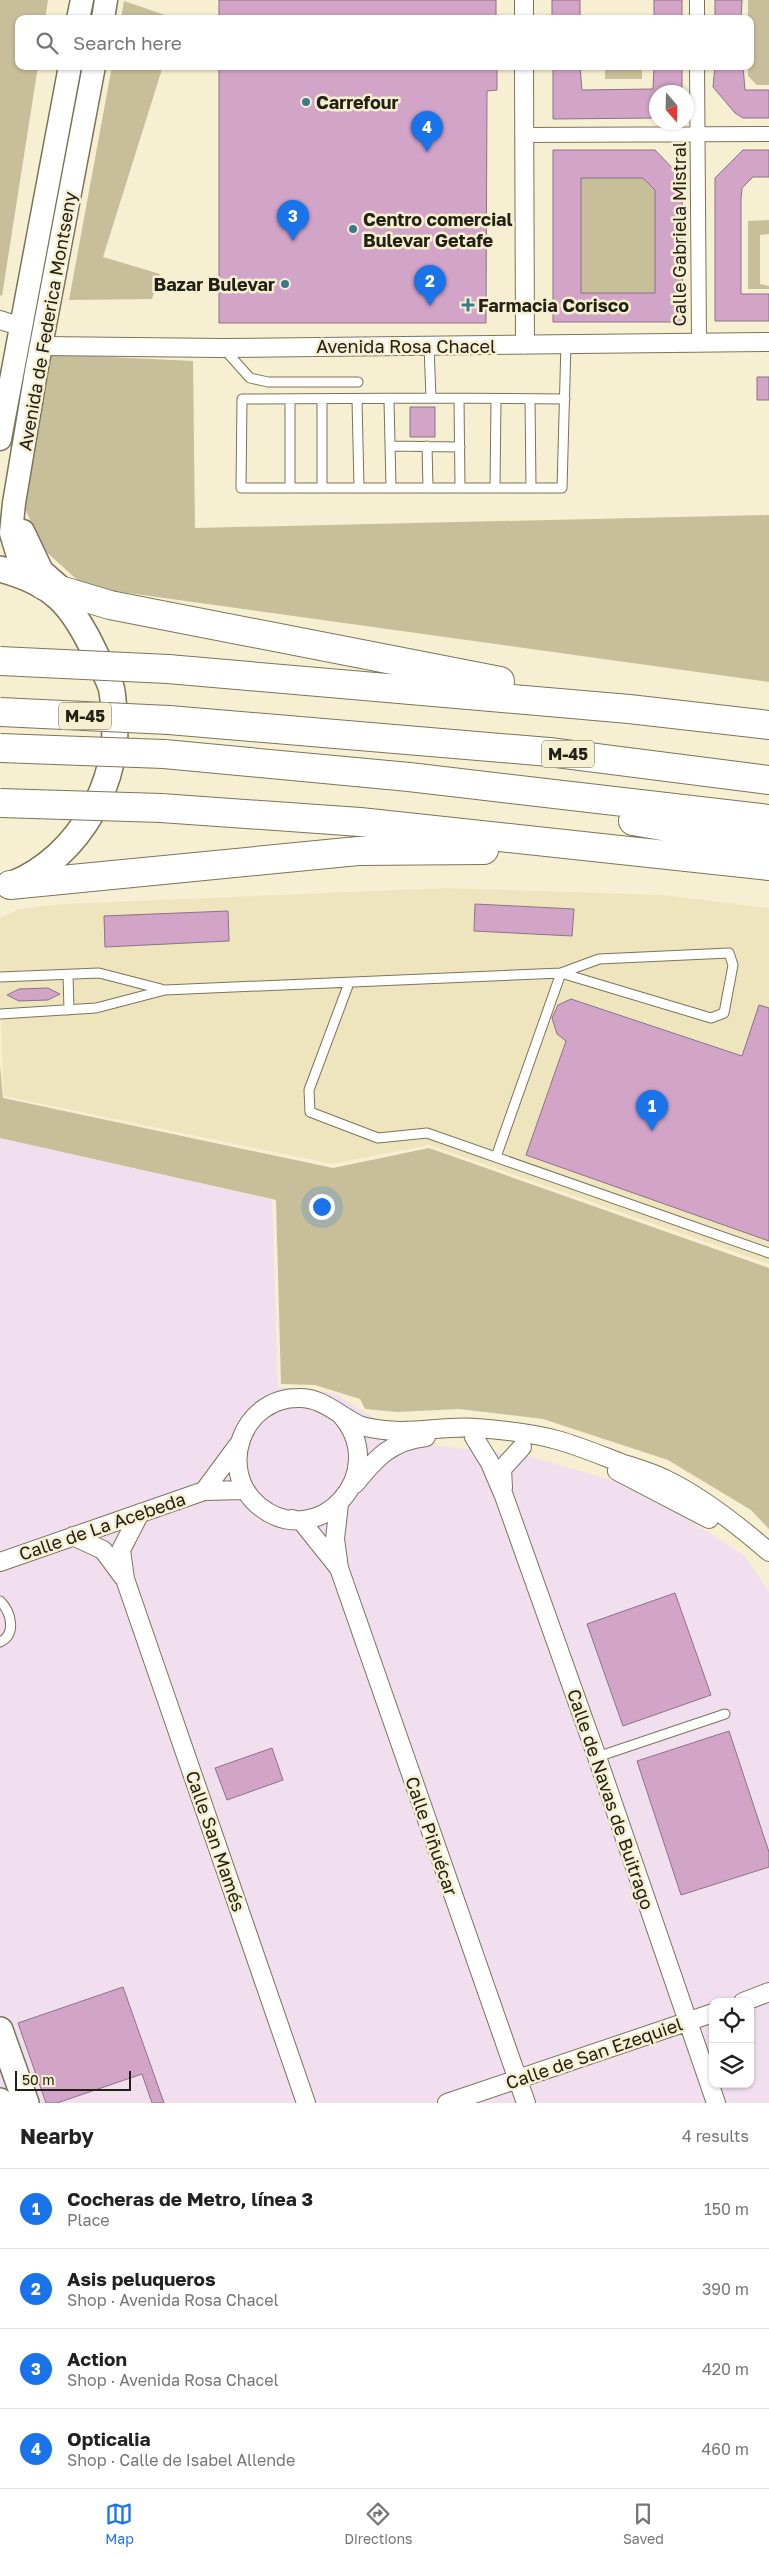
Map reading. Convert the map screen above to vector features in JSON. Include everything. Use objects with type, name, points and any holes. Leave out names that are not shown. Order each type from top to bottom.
[{"type":"highway","points":[[45,584],[110,606],[432,670],[567,692],[629,709]]},
{"type":"highway","points":[[0,661],[168,669],[629,709],[769,725]]},
{"type":"highway","name":"M-45","points":[[0,712],[169,720],[549,752],[769,780]]},
{"type":"highway","name":"M-45","points":[[0,748],[164,754],[409,777],[523,792],[769,819]]},
{"type":"highway","points":[[523,792],[560,808],[769,845]]},
{"type":"highway","points":[[0,803],[161,808],[360,822],[769,866]]},
{"type":"highway","points":[[3,888],[358,851],[615,849]]},
{"type":"main road","points":[[0,569],[45,584],[64,601],[88,637],[112,688],[117,734],[107,782],[79,831],[52,861],[25,879],[3,888]]},
{"type":"main road","points":[[0,2030],[26,2103]]},
{"type":"street","points":[[79,15],[82,0]]},
{"type":"street","points":[[104,15],[106,0]]},
{"type":"street","points":[[524,0],[524,15]]},
{"type":"street","points":[[697,0],[697,15]]},
{"type":"street","name":"Avenida de Federica Montseny","points":[[0,439],[69,70]]},
{"type":"street","name":"Avenida de Federica Montseny","points":[[45,584],[11,533],[14,503],[93,70]]},
{"type":"street","points":[[524,70],[525,345]]},
{"type":"street","name":"Calle Gabriela Mistral","points":[[697,70],[698,341]]},
{"type":"street","points":[[524,136],[769,134]]},
{"type":"street","points":[[0,320],[22,327]]},
{"type":"street","name":"Avenida Rosa Chacel","points":[[42,346],[222,348],[698,341],[769,342]]},
{"type":"street","points":[[14,503],[34,556],[42,571],[45,584]]},
{"type":"street","points":[[769,1552],[736,1524],[666,1479],[556,1440],[476,1428],[388,1430],[361,1426],[328,1405],[298,1398],[282,1400],[266,1407],[253,1417],[244,1430],[238,1445],[239,1475],[245,1490],[259,1506],[275,1515],[289,1519],[307,1519],[324,1513],[339,1504],[382,1452],[410,1439],[430,1436],[474,1437],[522,1447],[551,1449],[599,1462],[731,1530],[769,1567]]},
{"type":"street","points":[[340,1414],[356,1438],[359,1457],[357,1474],[351,1488]]},
{"type":"street","name":"Calle de Navas de Buitrago","points":[[474,1437],[490,1463],[504,1496],[597,1756],[716,2103]]},
{"type":"street","name":"Calle de La Acebeda","points":[[204,1491],[238,1445]]},
{"type":"street","name":"Calle de Navas de Buitrago","points":[[504,1496],[502,1469],[522,1447]]},
{"type":"street","name":"Calle de La Acebeda","points":[[0,1562],[204,1491],[245,1490]]},
{"type":"street","name":"Calle Piñuécar","points":[[339,1504],[335,1539],[338,1568],[526,2103]]},
{"type":"street","name":"Calle San Mamés","points":[[140,1513],[121,1550],[125,1579],[306,2103]]},
{"type":"street","name":"Calle Piñuécar","points":[[289,1519],[302,1522],[338,1568]]},
{"type":"street","name":"Calle San Mamés","points":[[73,1536],[103,1550],[125,1579]]},
{"type":"street","points":[[753,1998],[769,1992]]},
{"type":"street","name":"Calle de San Ezequiel","points":[[447,2103],[709,2014]]},
{"type":"lane","points":[[565,400],[431,398],[389,400],[242,399],[241,488],[562,488],[565,400],[566,343]]},
{"type":"lane","points":[[429,346],[431,398]]},
{"type":"lane","points":[[222,348],[250,378],[268,382],[358,382]]},
{"type":"lane","points":[[290,399],[290,488]]},
{"type":"lane","points":[[322,399],[322,488]]},
{"type":"lane","points":[[459,399],[460,488]]},
{"type":"lane","points":[[495,488],[496,399]]},
{"type":"lane","points":[[530,399],[531,488]]},
{"type":"lane","points":[[357,400],[359,488]]},
{"type":"lane","points":[[389,400],[391,488]]},
{"type":"lane","points":[[390,446],[460,447]]},
{"type":"lane","points":[[427,446],[428,488]]},
{"type":"lane","points":[[0,1014],[96,1008],[165,990],[561,973],[599,959],[729,953],[733,965],[724,1013],[711,1018],[561,973]]},
{"type":"lane","points":[[0,977],[99,973],[165,990]]},
{"type":"lane","points":[[496,1157],[561,973]]},
{"type":"lane","points":[[68,975],[69,1010]]},
{"type":"lane","points":[[349,983],[309,1090],[310,1112],[378,1138],[427,1133],[769,1253]]},
{"type":"lane","points":[[0,1601],[4,1605],[12,1628],[9,1635],[0,1642]]},
{"type":"lane","points":[[597,1756],[725,1714]]},
{"type":"shaded area","points":[[0,0],[48,0],[46,15],[15,15],[15,70],[37,70],[2,296],[0,295]]},
{"type":"shaded area","points":[[748,0],[769,0],[769,85],[757,85],[748,76],[748,70],[754,70],[754,15],[748,15]]},
{"type":"shaded area","points":[[124,1],[165,15],[122,15]]},
{"type":"shaded area","points":[[111,70],[162,70],[103,257],[160,274],[152,299],[69,300]]},
{"type":"shaded area","points":[[605,70],[642,70],[642,79],[605,79]]},
{"type":"shaded area","points":[[581,178],[643,178],[655,190],[655,293],[581,293]]},
{"type":"shaded area","points":[[769,220],[769,234],[760,235],[760,284],[769,286],[769,289],[748,289],[748,221]]},
{"type":"shaded area","points":[[49,354],[193,361],[195,528],[769,515],[769,682],[85,587],[41,547],[25,508]]},
{"type":"shaded area","points":[[445,888],[662,895],[769,908],[769,1264],[429,1145],[332,1164],[4,1096],[0,1001],[0,918],[19,909],[64,904]]},
{"type":"shaded area","points":[[0,1065],[3,1098],[333,1168],[429,1148],[769,1268],[769,1529],[751,1510],[668,1460],[543,1419],[459,1409],[397,1412],[365,1409],[360,1399],[315,1385],[281,1384],[276,1200],[0,1138]]},
{"type":"shaded area","points":[[0,1138],[272,1200],[278,1387],[333,1393],[415,1443],[528,1456],[635,1487],[744,1555],[769,1592],[769,2103],[0,2103]]},
{"type":"building","points":[[219,0],[496,0],[496,15],[219,15]]},
{"type":"building","points":[[552,0],[580,0],[580,15],[552,15]]},
{"type":"building","points":[[654,0],[682,0],[682,15],[654,15]]},
{"type":"building","points":[[715,0],[742,0],[741,15],[715,15]]},
{"type":"building","name":"Centro comercial Bulevar Getafe","points":[[219,70],[497,70],[497,90],[487,91],[486,323],[219,323]]},
{"type":"building","points":[[553,70],[580,70],[582,90],[649,89],[649,118],[553,119]]},
{"type":"building","points":[[654,70],[682,70],[682,85],[653,85]]},
{"type":"building","points":[[715,70],[743,70],[745,90],[769,90],[769,118],[743,118],[735,113],[713,87]]},
{"type":"building","points":[[553,150],[655,150],[682,178],[683,322],[553,322]],"holes":[[[581,178],[643,178],[655,190],[655,293],[581,293]]]},
{"type":"building","points":[[743,150],[769,150],[769,177],[753,177],[742,188],[741,294],[769,294],[769,321],[715,321],[715,178]]},
{"type":"building","points":[[757,377],[769,377],[769,400],[757,400]]},
{"type":"building","points":[[410,407],[435,407],[435,437],[410,437]]},
{"type":"building","points":[[475,904],[574,909],[572,936],[474,931]]},
{"type":"building","points":[[228,911],[229,941],[105,947],[104,916]]},
{"type":"building","points":[[48,988],[60,994],[48,1000],[19,1001],[7,995],[19,989]]},
{"type":"building","points":[[571,999],[742,1056],[759,1005],[769,1008],[769,1241],[526,1155],[566,1041],[557,1034],[552,1018],[558,1005]]},
{"type":"building","points":[[675,1593],[711,1695],[623,1726],[587,1624]]},
{"type":"building","points":[[729,1731],[769,1852],[769,1867],[681,1895],[637,1761]]},
{"type":"building","points":[[272,1748],[283,1780],[227,1800],[215,1768]]},
{"type":"building","points":[[123,1987],[164,2103],[152,2103],[142,2074],[57,2103],[46,2103],[18,2023]]},
{"type":"place","name":"Carrefour","points":[[306,102]]},
{"type":"place","name":"Opticalia","points":[[427,152]]},
{"type":"place","name":"Centro comercial Bulevar Getafe","points":[[353,229]]},
{"type":"place","name":"Action","points":[[293,241]]},
{"type":"place","name":"Bazar Bulevar","points":[[285,284]]},
{"type":"place","name":"Farmacia Corisco","points":[[468,305]]},
{"type":"place","name":"Asis peluqueros","points":[[430,306]]},
{"type":"place","name":"Cocheras de Metro, línea 3","points":[[652,1131]]}]
